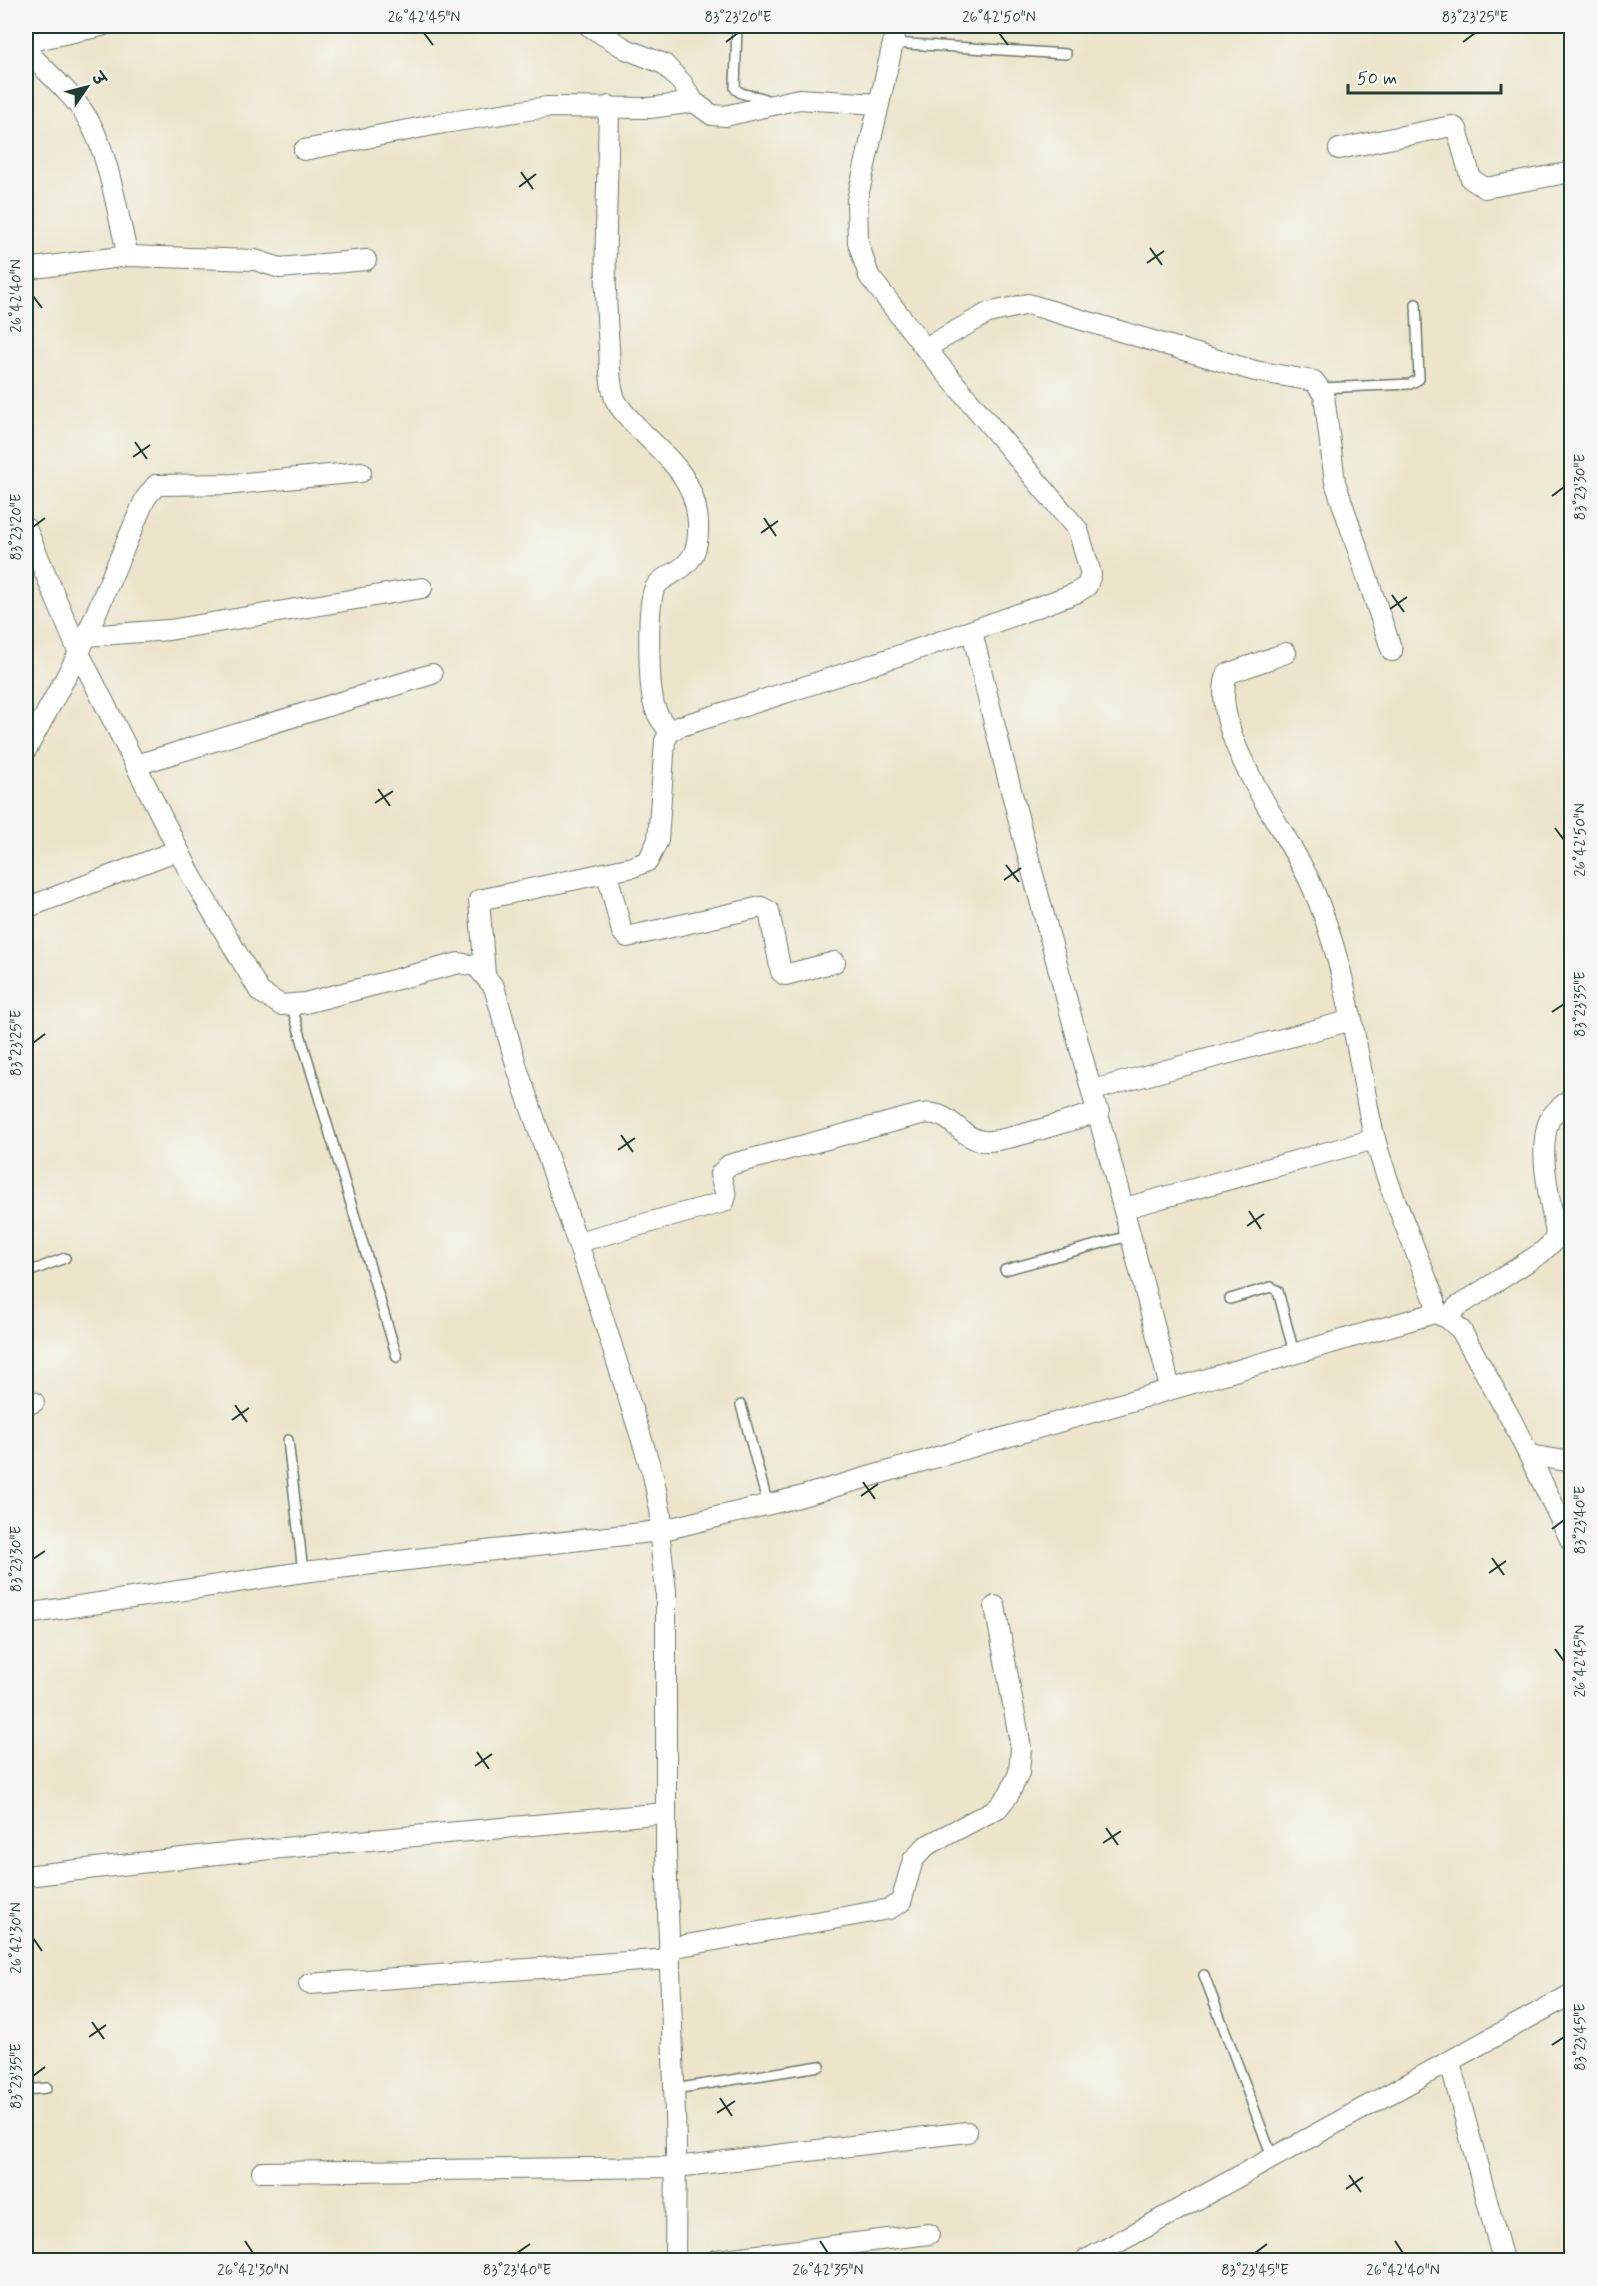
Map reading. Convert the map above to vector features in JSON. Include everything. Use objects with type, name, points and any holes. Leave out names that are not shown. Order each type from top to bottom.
[{"type":"street","points":[[26,42],[102,26]]},
{"type":"street","points":[[589,26],[626,49],[664,64],[702,110],[719,116],[799,99],[879,104]]},
{"type":"street","points":[[485,974],[479,900],[608,873],[648,861],[658,840],[665,741],[670,732],[678,727],[855,672],[1076,593],[1087,586],[1091,574],[1078,531],[925,348],[870,276],[858,242],[857,200],[895,34]]},
{"type":"street","points":[[26,50],[82,110],[91,124],[99,143],[128,256]]},
{"type":"street","points":[[304,150],[444,123],[547,107],[650,108],[694,102]]},
{"type":"street","points":[[609,106],[607,322],[612,388],[623,412],[683,474],[694,498],[698,522],[697,548],[694,557],[682,568],[660,580],[654,589],[651,604],[650,681],[659,717],[670,732]]},
{"type":"street","points":[[1339,149],[1452,126],[1456,129],[1471,179],[1485,188],[1572,172]]},
{"type":"street","points":[[26,269],[128,256],[255,260],[280,268],[366,260]]},
{"type":"street","points":[[925,348],[988,313],[1028,304],[1255,371],[1314,381],[1321,388],[1335,482],[1392,651]]},
{"type":"street","points":[[26,750],[83,645],[145,499],[156,485],[234,484],[361,472]]},
{"type":"street","points":[[26,528],[178,850],[260,992],[281,1005],[305,1003],[459,963],[476,966],[494,987],[518,1071],[578,1242],[653,1475],[661,1515],[659,1531],[666,1591],[666,1813],[676,2167],[675,2260]]},
{"type":"street","points":[[83,645],[422,588]]},
{"type":"street","points":[[972,631],[1002,757],[1125,1208],[1170,1388]]},
{"type":"street","points":[[1286,652],[1227,674],[1224,685],[1225,714],[1238,751],[1311,884],[1336,958],[1352,1020],[1375,1139],[1435,1301],[1441,1315],[1461,1330],[1529,1455],[1572,1543]]},
{"type":"street","points":[[136,765],[432,674]]},
{"type":"street","points":[[26,908],[178,850]]},
{"type":"street","points":[[608,873],[622,932],[627,937],[761,907],[769,911],[782,972],[785,975],[835,962]]},
{"type":"street","points":[[1093,1090],[1352,1020]]},
{"type":"street","points":[[26,1614],[303,1572],[659,1531],[768,1505],[1070,1421],[1170,1388],[1441,1315],[1541,1253],[1553,1242],[1556,1234],[1545,1156],[1545,1138],[1549,1119],[1572,1098]]},
{"type":"street","points":[[578,1242],[724,1202],[726,1196],[720,1174],[729,1165],[921,1114],[934,1112],[944,1116],[974,1138],[993,1141],[1099,1112]]},
{"type":"street","points":[[1125,1208],[1375,1139]]},
{"type":"street","points":[[1529,1455],[1572,1462]]},
{"type":"street","points":[[309,1984],[670,1954],[889,1909],[901,1902],[913,1860],[926,1846],[998,1808],[1009,1794],[1018,1773],[1021,1748],[995,1606]]},
{"type":"street","points":[[26,1876],[216,1854],[666,1813]]},
{"type":"street","points":[[1086,2260],[1450,2063],[1572,1994]]},
{"type":"street","points":[[1450,2063],[1503,2260]]},
{"type":"street","points":[[262,2172],[676,2167],[967,2132]]},
{"type":"street","points":[[716,2260],[929,2234]]},
{"type":"lane","points":[[737,26],[735,88],[742,94],[760,95],[772,104]]},
{"type":"lane","points":[[895,34],[1066,54]]},
{"type":"lane","points":[[1321,388],[1410,384],[1419,379],[1416,304]]},
{"type":"lane","points":[[291,1004],[397,1357]]},
{"type":"lane","points":[[1005,1270],[1132,1235]]},
{"type":"lane","points":[[26,1273],[65,1258]]},
{"type":"lane","points":[[1230,1299],[1271,1287],[1275,1288],[1294,1353]]},
{"type":"lane","points":[[741,1405],[768,1505]]},
{"type":"lane","points":[[288,1440],[303,1572]]},
{"type":"lane","points":[[1204,1975],[1273,2159]]},
{"type":"lane","points":[[674,2089],[820,2066]]},
{"type":"lane","points":[[26,2090],[47,2088]]}]
